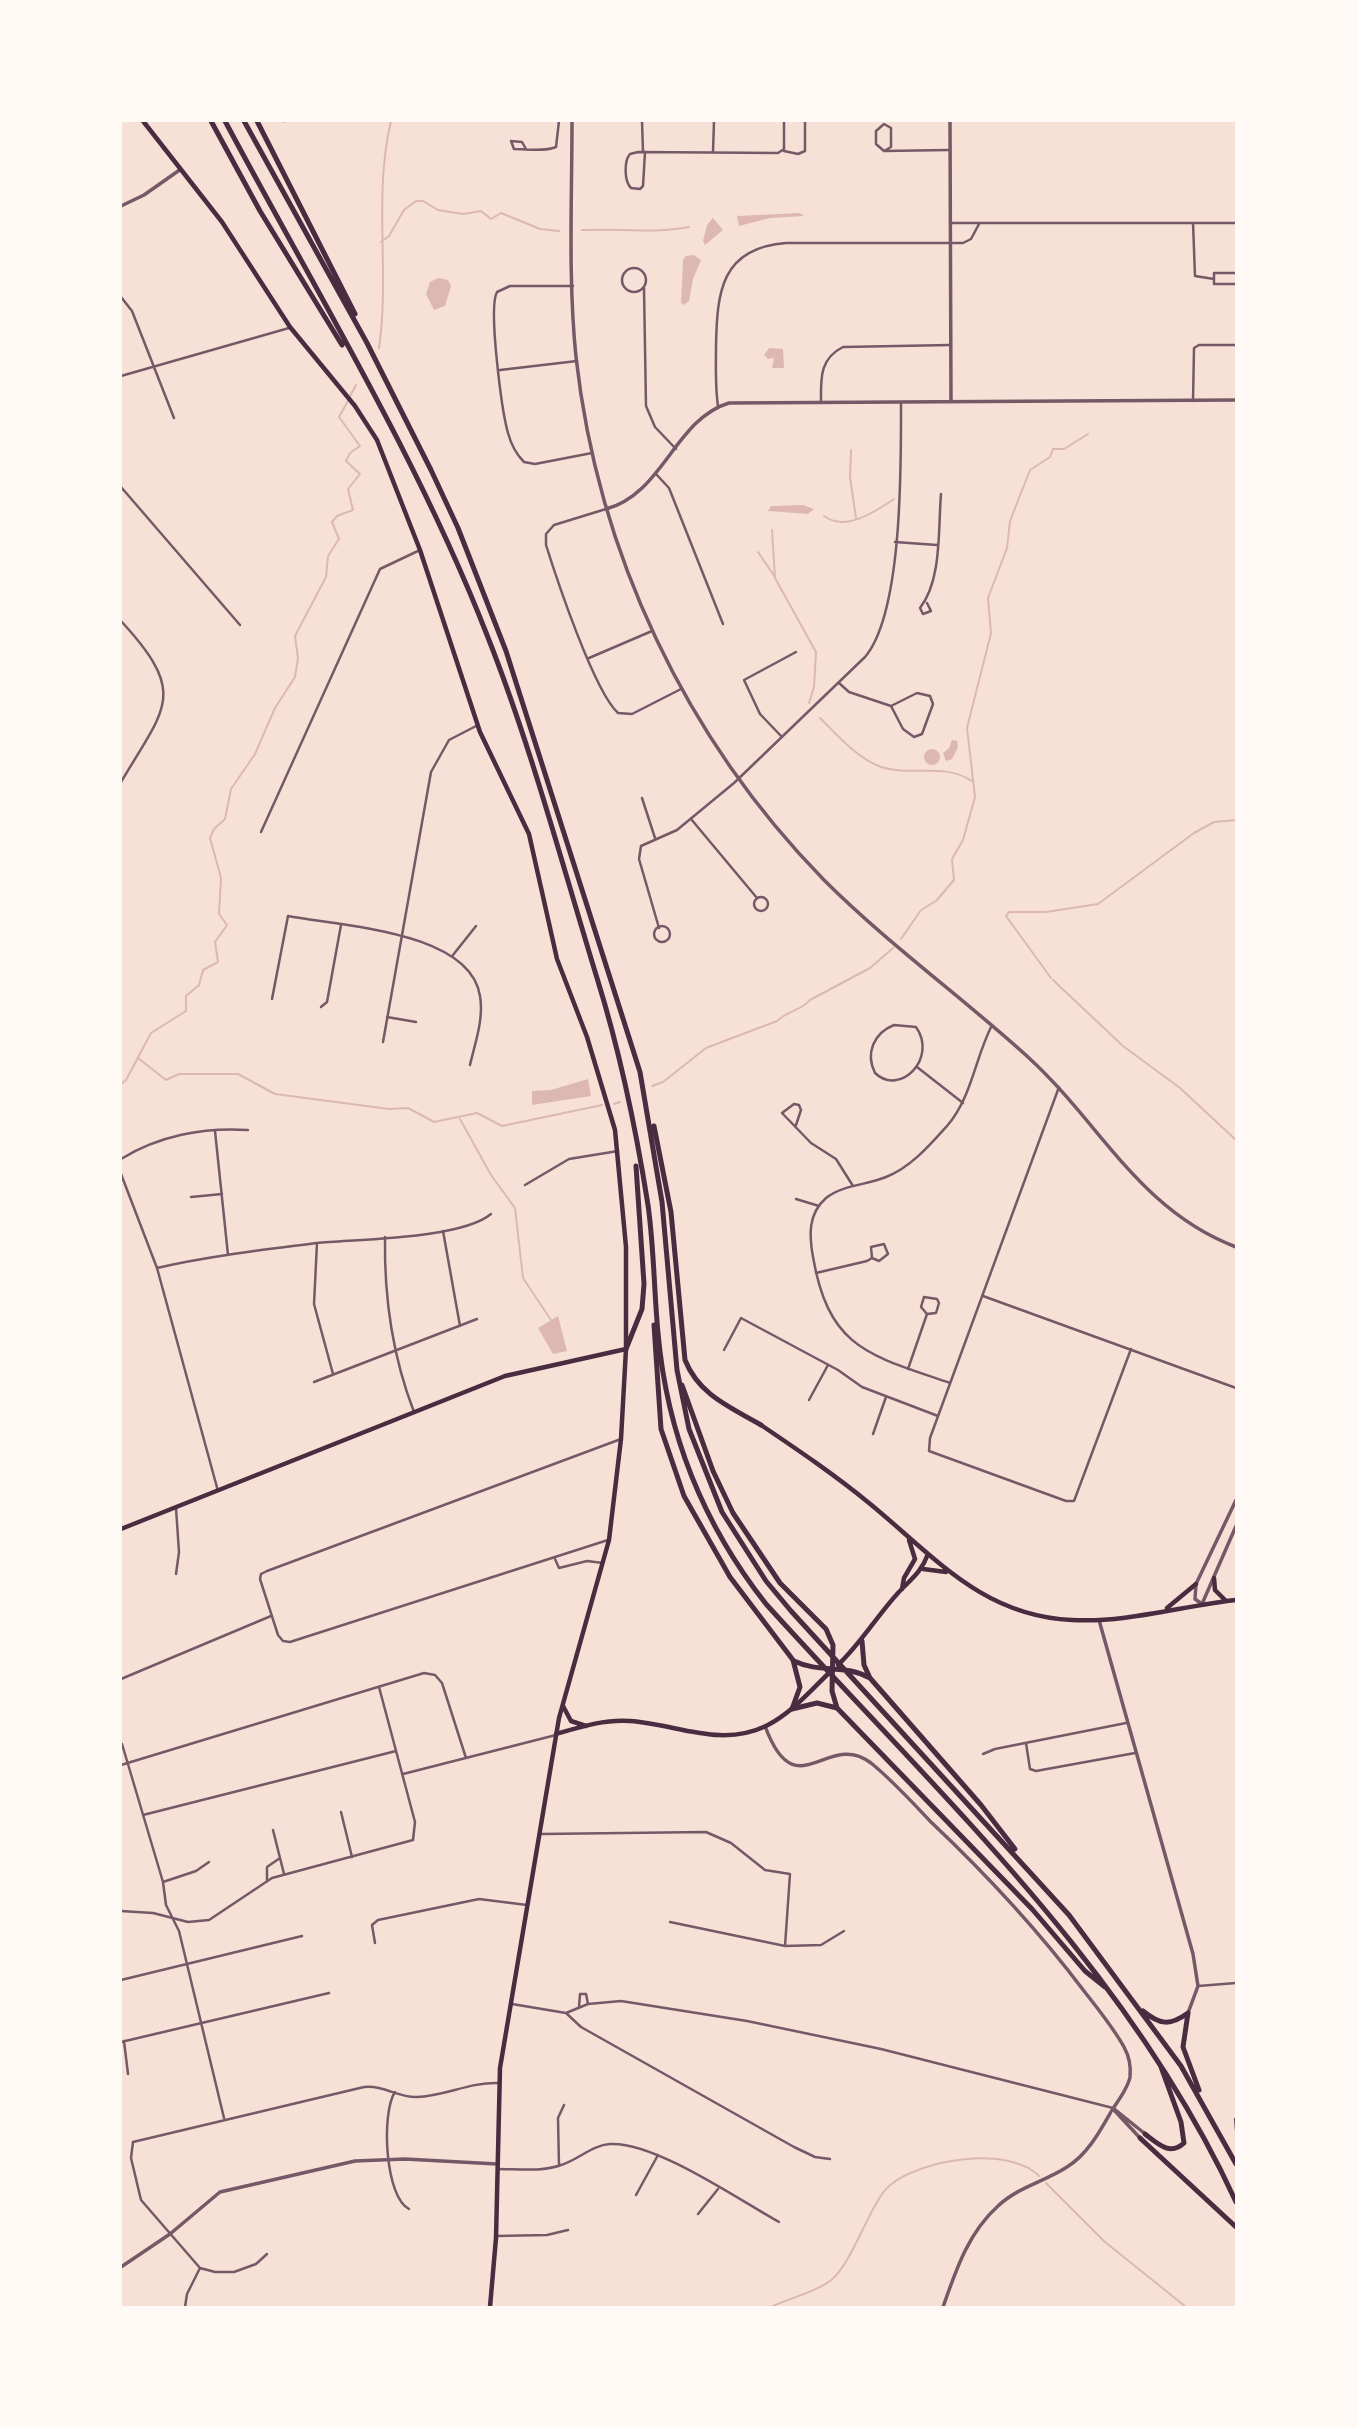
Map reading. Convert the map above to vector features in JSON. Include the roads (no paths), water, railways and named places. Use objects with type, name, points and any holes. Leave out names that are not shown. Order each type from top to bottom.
[{"type":"highway","points":[[211,121],[260,212],[334,335],[351,355]]},
{"type":"highway","points":[[225,121],[420,485],[496,660],[609,1019],[648,1205],[655,1291],[671,1419],[697,1494],[729,1554],[766,1604],[1041,1905],[1113,1994],[1157,2057],[1199,2128],[1236,2202]]},
{"type":"highway","points":[[244,121],[368,342]]},
{"type":"highway","points":[[257,121],[318,236],[458,528],[506,651],[645,1094],[671,1212],[685,1360],[692,1376],[705,1393],[761,1425]]},
{"type":"highway","points":[[645,1094],[662,1202],[682,1402],[697,1455],[722,1512],[766,1581],[1096,1948],[1181,2066],[1236,2164]]},
{"type":"highway","points":[[626,1349],[642,1309],[644,1284],[634,1139]]},
{"type":"highway","points":[[655,1291],[657,1404],[661,1429],[684,1496],[730,1577],[793,1660],[800,1686],[792,1709]]},
{"type":"highway","points":[[677,1370],[713,1471],[733,1513],[780,1583],[826,1629],[834,1645],[832,1691],[837,1708],[1032,1909],[1085,1971],[1113,1994]]},
{"type":"highway","points":[[862,1641],[862,1658],[870,1678]]},
{"type":"highway","points":[[793,1660],[812,1670],[856,1670],[870,1678],[981,1805],[1032,1874]]},
{"type":"highway","points":[[792,1709],[817,1703],[837,1708]]},
{"type":"highway","points":[[1133,2002],[1160,2023],[1170,2024],[1188,2013]]},
{"type":"highway","points":[[1188,2013],[1183,2047],[1188,2066],[1210,2117]]},
{"type":"highway","points":[[1143,2136],[1171,2150],[1184,2143],[1181,2122],[1157,2057]]},
{"type":"highway","points":[[1143,2136],[1236,2227]]},
{"type":"main road","points":[[143,121],[223,223],[290,327],[351,401],[377,440],[420,550],[478,724],[529,834],[557,959],[599,1073],[618,1151],[626,1247],[626,1349],[621,1439],[609,1540],[556,1734],[530,1906],[498,2083],[496,2236],[490,2307]]},
{"type":"main road","points":[[121,1529],[505,1376],[626,1349]]},
{"type":"main road","points":[[761,1425],[818,1463],[950,1574],[977,1593],[1020,1611],[1062,1619],[1099,1620],[1236,1600]]},
{"type":"main road","points":[[902,1589],[915,1559],[915,1552],[907,1536]]},
{"type":"main road","points":[[910,1566],[928,1554]]},
{"type":"main road","points":[[556,1734],[586,1726],[631,1721],[717,1736],[765,1726],[792,1709],[862,1641],[902,1589],[923,1569],[928,1554]]},
{"type":"main road","points":[[923,1569],[950,1574]]},
{"type":"main road","points":[[1214,1578],[1215,1590],[1227,1601]]},
{"type":"main road","points":[[1164,1611],[1196,1584]]},
{"type":"main road","points":[[563,1702],[570,1721],[586,1726]]},
{"type":"street","points":[[526,149],[556,147],[559,121]]},
{"type":"street","points":[[572,121],[573,286],[577,361],[592,453],[606,509],[652,631],[681,689],[738,779],[824,880],[992,1025],[1059,1087],[1133,1178],[1159,1203],[1197,1228],[1236,1247]]},
{"type":"street","points":[[642,121],[644,152],[644,184],[641,188],[633,189],[627,184],[627,156],[644,152],[783,151],[798,154],[805,150],[805,121]]},
{"type":"street","points":[[713,153],[714,121]]},
{"type":"street","points":[[783,151],[784,121]]},
{"type":"street","points":[[950,121],[951,401]]},
{"type":"street","points":[[884,151],[891,147],[892,134],[884,122],[876,129],[876,142],[877,148],[884,151],[950,150]]},
{"type":"street","points":[[121,206],[144,195],[181,169]]},
{"type":"street","points":[[950,223],[1236,223]]},
{"type":"street","points":[[1193,223],[1194,274],[1201,279],[1214,279]]},
{"type":"street","points":[[718,406],[718,299],[729,272],[744,256],[765,246],[786,243],[968,242],[979,224]]},
{"type":"street","points":[[644,288],[624,289],[624,271],[643,271],[644,288],[646,406],[655,427],[676,450]]},
{"type":"street","points":[[1236,273],[1214,273],[1214,284],[1236,284]]},
{"type":"street","points":[[573,286],[510,286],[497,292],[494,304],[499,370],[508,434],[524,462],[535,464],[592,453]]},
{"type":"street","points":[[121,298],[132,312],[174,418]]},
{"type":"street","points":[[121,376],[290,327]]},
{"type":"street","points":[[821,402],[823,367],[830,356],[843,347],[950,345]]},
{"type":"street","points":[[1193,401],[1194,348],[1199,345],[1236,345]]},
{"type":"street","points":[[499,370],[577,361]]},
{"type":"street","points":[[681,689],[632,714],[622,714],[614,709],[589,659],[559,586],[545,539],[548,529],[554,525],[624,502],[656,474],[701,418],[718,406],[755,401],[1236,400]]},
{"type":"street","points":[[659,928],[639,859],[641,846],[673,833],[738,779],[872,649],[883,628],[901,498],[901,402]]},
{"type":"street","points":[[656,474],[669,488],[723,624]]},
{"type":"street","points":[[121,487],[240,625]]},
{"type":"street","points":[[927,603],[937,545],[941,494]]},
{"type":"street","points":[[895,542],[937,545]]},
{"type":"street","points":[[261,831],[380,569],[420,550]]},
{"type":"street","points":[[121,621],[155,661],[164,698],[161,713],[121,782]]},
{"type":"street","points":[[589,659],[652,631]]},
{"type":"street","points":[[782,737],[760,714],[744,680],[796,652]]},
{"type":"street","points":[[839,683],[849,692],[891,706],[903,729],[914,737],[922,734],[933,704],[930,696],[917,693],[891,706]]},
{"type":"street","points":[[383,1042],[433,766],[452,737],[478,724]]},
{"type":"street","points":[[642,798],[655,839]]},
{"type":"street","points":[[691,818],[757,898]]},
{"type":"street","points":[[272,999],[288,916],[431,944],[453,955],[472,976],[480,995],[481,1015],[470,1065]]},
{"type":"street","points":[[321,1007],[327,1002],[341,926]]},
{"type":"street","points":[[453,955],[476,926]]},
{"type":"street","points":[[668,927],[671,935],[656,941],[652,932],[659,928],[668,927]]},
{"type":"street","points":[[387,1017],[416,1022]]},
{"type":"street","points":[[894,1025],[916,1027],[924,1049],[917,1068],[895,1080],[877,1075],[870,1053],[879,1033],[894,1025]]},
{"type":"street","points":[[951,1383],[871,1353],[842,1331],[823,1300],[810,1232],[812,1217],[831,1195],[886,1177],[904,1167],[944,1129],[963,1103],[992,1025]]},
{"type":"street","points":[[917,1068],[963,1103]]},
{"type":"street","points":[[1059,1087],[938,1416],[929,1442],[929,1451],[1073,1502],[1080,1491],[1131,1349]]},
{"type":"street","points":[[796,1125],[801,1110],[799,1105],[794,1104],[782,1112],[811,1143],[836,1159],[853,1186]]},
{"type":"street","points":[[215,1130],[228,1255]]},
{"type":"street","points":[[121,1160],[156,1141],[215,1130],[248,1130]]},
{"type":"street","points":[[525,1185],[569,1159],[618,1151]]},
{"type":"street","points":[[121,1174],[133,1199],[156,1268],[218,1490]]},
{"type":"street","points":[[191,1197],[222,1194]]},
{"type":"street","points":[[796,1199],[819,1206]]},
{"type":"street","points":[[156,1268],[317,1243],[443,1231],[474,1224],[491,1214]]},
{"type":"street","points":[[443,1231],[460,1326]]},
{"type":"street","points":[[385,1237],[385,1296],[396,1352],[415,1414]]},
{"type":"street","points":[[816,1273],[846,1268],[872,1258],[878,1261],[888,1254],[884,1244],[879,1242],[871,1247],[872,1258]]},
{"type":"street","points":[[317,1243],[315,1310],[333,1375]]},
{"type":"street","points":[[983,1296],[1236,1388]]},
{"type":"street","points":[[925,1297],[937,1299],[939,1303],[936,1313],[926,1314],[921,1307],[925,1297]]},
{"type":"street","points":[[908,1369],[926,1314]]},
{"type":"street","points":[[724,1350],[741,1318],[828,1365],[853,1383],[938,1416]]},
{"type":"street","points":[[314,1382],[477,1319]]},
{"type":"street","points":[[809,1400],[828,1365]]},
{"type":"street","points":[[873,1434],[886,1397]]},
{"type":"street","points":[[609,1540],[296,1641],[281,1639],[271,1616],[261,1574],[621,1439]]},
{"type":"street","points":[[1236,1500],[1196,1584],[1195,1599],[1202,1604],[1236,1526]]},
{"type":"street","points":[[176,1508],[179,1552],[176,1574]]},
{"type":"street","points":[[554,1558],[559,1568],[587,1561],[603,1563]]},
{"type":"street","points":[[121,1679],[271,1616]]},
{"type":"street","points":[[1099,1620],[1189,1940],[1198,1986],[1188,2013]]},
{"type":"street","points":[[121,1765],[425,1673],[439,1678],[466,1758]]},
{"type":"street","points":[[121,1912],[144,1912],[188,1922],[209,1920],[267,1880],[408,1843],[415,1838],[415,1822],[379,1687]]},
{"type":"street","points":[[983,1754],[1026,1742],[1126,1723]]},
{"type":"street","points":[[765,1726],[772,1746],[788,1762],[806,1766],[849,1752],[871,1763],[1008,1900],[1073,1976],[1125,2049],[1130,2064],[1130,2080],[1079,2158],[1055,2174],[1019,2190],[984,2220],[957,2266],[943,2307]]},
{"type":"street","points":[[403,1774],[556,1734]]},
{"type":"street","points":[[1026,1742],[1030,1769],[1036,1771],[1135,1753]]},
{"type":"street","points":[[122,1744],[163,1882],[166,1905],[173,1918],[187,1964],[225,2119]]},
{"type":"street","points":[[143,1815],[396,1751]]},
{"type":"street","points":[[341,1812],[352,1857]]},
{"type":"street","points":[[273,1830],[284,1874]]},
{"type":"street","points":[[541,1834],[706,1832],[726,1840],[765,1870],[787,1873],[791,1877],[785,1945]]},
{"type":"street","points":[[267,1880],[267,1867],[280,1858]]},
{"type":"street","points":[[163,1882],[196,1871],[209,1863]]},
{"type":"street","points":[[375,1942],[374,1922],[480,1899],[530,1906]]},
{"type":"street","points":[[670,1922],[785,1945],[821,1945],[844,1931]]},
{"type":"street","points":[[121,1980],[302,1936]]},
{"type":"street","points":[[1198,1986],[1236,1983]]},
{"type":"street","points":[[128,2074],[122,2042],[329,1993]]},
{"type":"street","points":[[579,2007],[580,1994],[586,1994],[588,2004]]},
{"type":"street","points":[[512,2004],[566,2013],[588,2004],[639,2003],[747,2021],[881,2049],[1113,2109],[1143,2136]]},
{"type":"street","points":[[566,2013],[580,2027],[794,2147],[815,2157],[830,2159]]},
{"type":"street","points":[[267,2254],[256,2263],[234,2272],[215,2273],[201,2268],[141,2200],[133,2173],[131,2145],[135,2140],[364,2087],[384,2087],[419,2097],[481,2083],[498,2083]]},
{"type":"street","points":[[395,2091],[387,2114],[394,2192],[401,2204],[409,2209]]},
{"type":"street","points":[[559,2166],[558,2118],[564,2105]]},
{"type":"street","points":[[1235,2119],[1236,2130]]},
{"type":"street","points":[[121,2267],[170,2234],[220,2192],[332,2165],[390,2158],[497,2166],[559,2166],[607,2144],[633,2145],[658,2155],[779,2222]]},
{"type":"street","points":[[636,2195],[658,2155]]},
{"type":"street","points":[[698,2214],[718,2189]]},
{"type":"street","points":[[496,2236],[547,2235],[568,2230]]},
{"type":"street","points":[[185,2307],[187,2294],[201,2268]]},
{"type":"waterway","points":[[379,348],[383,291],[383,177],[391,121]]},
{"type":"waterway","points":[[381,242],[389,236],[404,210],[416,201],[423,201],[438,210],[463,214],[481,211],[491,219],[501,213],[540,229],[559,231]]},
{"type":"waterway","points":[[582,230],[662,230],[689,227]]},
{"type":"waterway","points":[[350,396],[356,385]]},
{"type":"waterway","points":[[121,1084],[126,1080],[151,1033],[186,1011],[186,996],[199,985],[203,970],[218,962],[215,942],[227,925],[219,914],[221,878],[210,838],[214,829],[225,819],[231,789],[255,754],[275,708],[295,677],[298,658],[295,636],[326,577],[328,556],[339,539],[332,522],[337,516],[353,510],[348,489],[360,474],[346,461],[350,453],[360,446],[339,417],[348,401]]},
{"type":"waterway","points":[[901,939],[921,910],[936,901],[954,880],[952,859],[963,840],[975,797],[967,728],[991,633],[988,598],[1007,548],[1010,521],[1030,470],[1050,457],[1053,449],[1064,449],[1088,434]]},
{"type":"waterway","points":[[851,450],[850,477],[856,518]]},
{"type":"waterway","points":[[824,516],[841,522],[850,521],[869,514],[894,499]]},
{"type":"waterway","points":[[772,530],[775,578],[816,652],[814,687],[809,703]]},
{"type":"waterway","points":[[758,552],[775,577]]},
{"type":"waterway","points":[[820,718],[856,752],[881,767],[904,771],[950,772],[972,781]]},
{"type":"waterway","points":[[1051,978],[1006,916],[1009,912],[1046,912],[1098,904],[1194,833],[1214,822],[1236,820]]},
{"type":"waterway","points":[[652,1086],[663,1082],[706,1048],[777,1021],[870,968],[893,948]]},
{"type":"waterway","points":[[1053,980],[1123,1046],[1180,1088],[1236,1140]]},
{"type":"waterway","points":[[138,1058],[166,1080],[179,1074],[238,1074],[275,1094],[389,1109],[408,1108],[434,1122],[477,1113],[502,1126],[602,1105]]},
{"type":"waterway","points":[[614,1104],[620,1102]]},
{"type":"waterway","points":[[460,1119],[491,1175],[515,1208],[523,1278],[551,1320]]},
{"type":"waterway","points":[[771,2307],[830,2281],[846,2262],[882,2194],[903,2177],[942,2163],[987,2158],[1025,2166],[1039,2176]]},
{"type":"waterway","points":[[1046,2183],[1105,2242],[1186,2307]]}]
